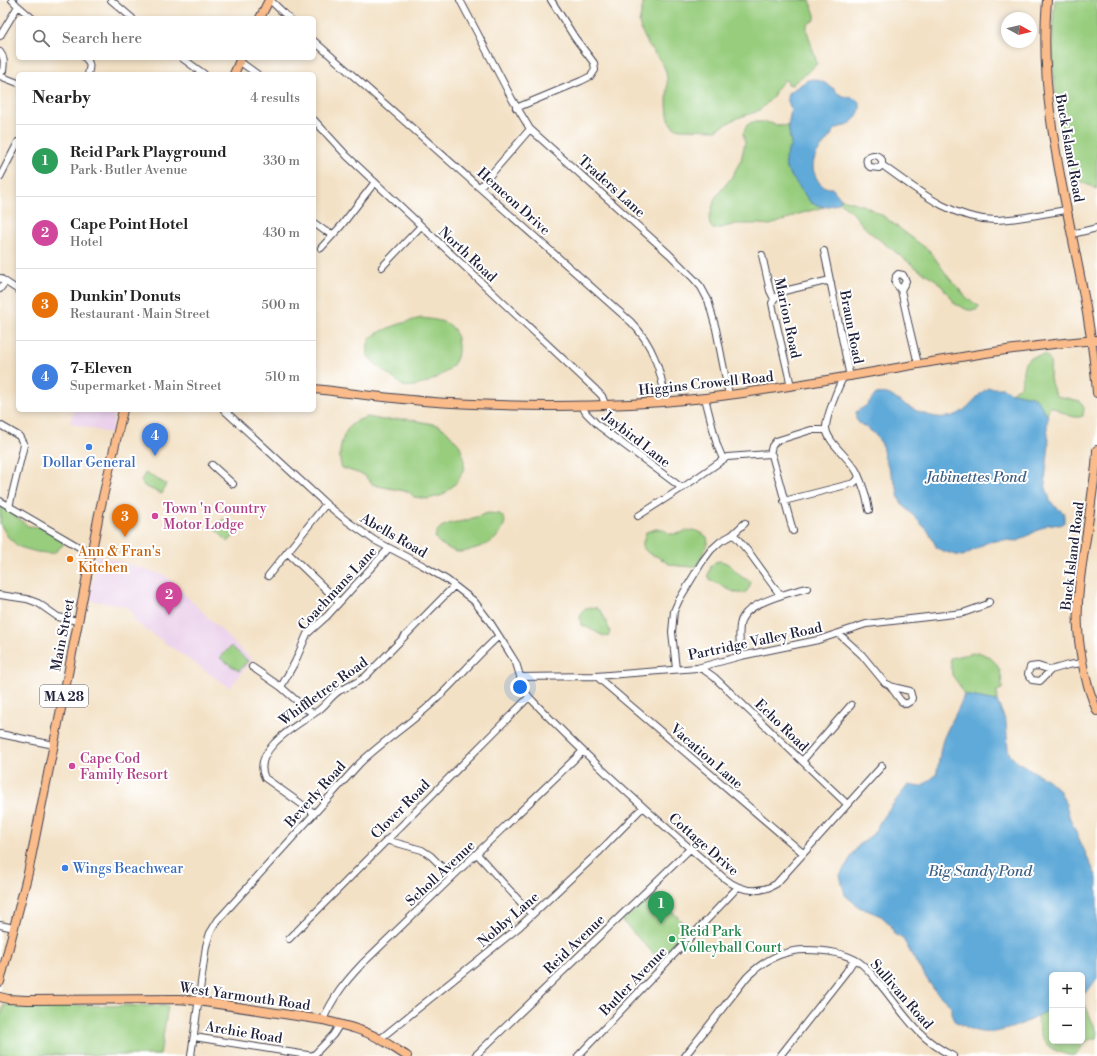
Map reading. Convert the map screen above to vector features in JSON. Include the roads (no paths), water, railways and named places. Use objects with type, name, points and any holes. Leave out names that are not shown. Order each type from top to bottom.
[{"type":"main road","points":[[261,16],[270,0]]},
{"type":"main road","name":"Buck Island Road","points":[[1047,0],[1044,38],[1047,92],[1067,210],[1094,340],[1097,393]]},
{"type":"main road","points":[[235,72],[240,60]]},
{"type":"main road","name":"Higgins Crowell Road","points":[[316,389],[453,403],[581,405],[666,402],[790,386],[1026,347],[1094,340]]},
{"type":"main road","name":"Main Street","points":[[0,982],[28,873],[91,552],[123,412]]},
{"type":"main road","name":"Buck Island Road","points":[[1097,450],[1095,490],[1082,564],[1078,603],[1078,627],[1082,663],[1089,690],[1097,711]]},
{"type":"main road","name":"West Yarmouth Road","points":[[0,997],[27,1000],[180,999],[198,1001],[323,1020],[340,1024],[355,1028],[380,1039],[402,1055]]},
{"type":"street","points":[[12,0],[30,16]]},
{"type":"street","points":[[111,0],[130,16]]},
{"type":"street","points":[[270,0],[287,16]]},
{"type":"street","name":"Traders Lane","points":[[460,0],[516,108],[530,129],[669,254],[701,287],[708,300],[714,322],[729,395]]},
{"type":"street","points":[[516,108],[581,81],[591,76],[595,70],[594,64],[575,38],[552,0]]},
{"type":"street","points":[[0,36],[18,6]]},
{"type":"street","name":"Hemeon Drive","points":[[316,43],[624,315],[640,331],[651,349],[656,362],[663,384],[666,402]]},
{"type":"street","points":[[0,52],[3,55],[5,62],[3,70],[0,72]]},
{"type":"street","points":[[87,60],[90,64]]},
{"type":"street","points":[[88,72],[90,64],[94,60]]},
{"type":"street","points":[[185,60],[201,72]]},
{"type":"street","points":[[240,60],[255,72]]},
{"type":"street","points":[[0,76],[16,82]]},
{"type":"street","name":"North Road","points":[[316,122],[347,156],[596,390],[602,396],[605,404]]},
{"type":"street","points":[[480,187],[530,129]]},
{"type":"street","points":[[0,177],[16,151]]},
{"type":"street","points":[[882,165],[941,205],[971,216],[1000,220],[1067,210]]},
{"type":"street","points":[[321,248],[375,182]]},
{"type":"street","points":[[316,224],[325,231],[334,234]]},
{"type":"street","points":[[382,267],[421,226]]},
{"type":"street","points":[[1072,234],[1097,228]]},
{"type":"street","name":"Braun Road","points":[[824,251],[831,283],[846,377]]},
{"type":"street","name":"Marion Road","points":[[762,255],[770,291],[774,299],[772,303],[790,386]]},
{"type":"street","points":[[0,289],[3,280],[16,289]]},
{"type":"street","name":"Braun Road","points":[[774,299],[784,291],[826,281],[831,283]]},
{"type":"street","points":[[901,290],[918,364]]},
{"type":"street","points":[[846,377],[838,386],[827,419],[826,430],[830,440],[857,471],[869,510]]},
{"type":"street","points":[[705,398],[715,438],[723,459]]},
{"type":"street","name":"Jaybird Lane","points":[[581,405],[586,414],[600,426],[682,488]]},
{"type":"street","name":"Abells Road","points":[[226,412],[326,504],[365,534],[422,565],[474,601],[499,636],[516,664],[524,689],[530,697]]},
{"type":"street","points":[[0,425],[19,436],[24,445],[9,507]]},
{"type":"street","points":[[792,531],[772,456],[770,454],[772,446],[776,441],[811,430],[826,430]]},
{"type":"street","points":[[638,516],[727,457],[770,454]]},
{"type":"street","points":[[212,465],[233,484]]},
{"type":"street","points":[[784,501],[854,483],[859,477]]},
{"type":"street","points":[[0,501],[79,547],[91,552]]},
{"type":"street","points":[[268,576],[326,504]]},
{"type":"street","points":[[676,669],[672,632],[674,611],[679,600],[702,562],[720,541],[732,535],[746,523]]},
{"type":"street","points":[[732,535],[736,537],[751,555],[780,595]]},
{"type":"street","name":"Coachmans Lane","points":[[281,687],[295,662],[307,634],[389,548]]},
{"type":"street","points":[[287,552],[339,602]]},
{"type":"street","name":"Whiffletree Road","points":[[314,813],[265,778],[262,770],[265,757],[280,737],[322,707],[339,691],[358,682],[366,676],[454,586]]},
{"type":"street","points":[[741,656],[740,637],[742,618],[747,611],[780,595],[806,588]]},
{"type":"street","points":[[0,595],[27,599],[38,603],[58,617],[78,622]]},
{"type":"street","name":"Partridge Valley Road","points":[[520,678],[596,676],[697,668],[741,656],[818,640],[859,626],[876,622],[968,612],[988,604],[989,602]]},
{"type":"street","points":[[839,634],[862,655],[880,678],[890,686]]},
{"type":"street","name":"Beverly Road","points":[[191,1056],[206,946],[213,926],[360,762],[404,728],[430,705],[499,636]]},
{"type":"street","points":[[1051,670],[1082,663]]},
{"type":"street","points":[[252,667],[281,687],[306,709],[313,713]]},
{"type":"street","name":"Echo Road","points":[[697,668],[704,670],[714,677],[848,804]]},
{"type":"street","name":"Vacation Lane","points":[[596,676],[803,853]]},
{"type":"street","name":"Cottage Drive","points":[[530,697],[583,751],[690,849],[724,878],[738,887],[754,891],[772,886],[781,878],[882,766]]},
{"type":"street","name":"Clover Road","points":[[289,938],[530,697]]},
{"type":"street","points":[[802,761],[851,705]]},
{"type":"street","points":[[0,734],[54,745]]},
{"type":"street","name":"Scholl Avenue","points":[[323,1020],[331,1003],[347,980],[362,964],[583,751]]},
{"type":"street","name":"Nobby Lane","points":[[380,1039],[475,964],[532,915],[600,852],[643,807]]},
{"type":"street","points":[[386,840],[422,850],[431,856],[452,877]]},
{"type":"street","name":"Reid Avenue","points":[[475,1056],[690,849]]},
{"type":"street","points":[[477,854],[532,915]]},
{"type":"street","name":"Butler Avenue","points":[[578,1056],[738,887]]},
{"type":"street","points":[[0,925],[14,928]]},
{"type":"street","name":"Sullivan Road","points":[[686,1056],[747,977],[756,968],[766,961],[778,956],[801,950],[812,950],[836,954],[858,962],[867,969],[922,1036],[934,1046],[952,1056]]},
{"type":"street","points":[[780,1056],[854,960]]},
{"type":"street","points":[[314,1056],[333,1035],[340,1024]]},
{"type":"street","name":"Archie Road","points":[[194,1037],[314,1056]]},
{"type":"water","points":[[808,80],[819,80],[828,85],[838,94],[857,100],[860,105],[858,115],[848,125],[839,127],[835,130],[817,153],[813,162],[814,173],[820,183],[827,188],[832,188],[841,199],[837,204],[824,207],[811,203],[786,169],[785,158],[791,144],[788,125],[791,110],[787,98],[788,93]]},
{"type":"water","name":"Jabinettes Pond","points":[[988,388],[1003,388],[1011,393],[1032,396],[1038,401],[1046,413],[1048,417],[1047,426],[1049,445],[1045,485],[1051,503],[1064,513],[1064,523],[1060,525],[1049,524],[1018,541],[1002,540],[988,542],[963,556],[956,555],[937,548],[928,531],[899,499],[897,488],[884,456],[882,444],[874,433],[859,423],[856,419],[856,412],[867,405],[876,394],[885,394],[890,395],[921,413],[936,417],[951,416],[958,414],[970,405]]},
{"type":"water","name":"Big Sandy Pond","points":[[964,695],[997,701],[1006,722],[1008,749],[1010,755],[1016,761],[1048,780],[1060,791],[1070,819],[1097,878],[1097,978],[1090,988],[1085,992],[1085,972],[1049,972],[1049,1010],[1025,1023],[993,1032],[973,1030],[956,1022],[952,1013],[952,1007],[935,991],[918,966],[903,939],[894,934],[891,925],[881,916],[859,907],[845,895],[840,875],[858,846],[873,834],[883,817],[908,785],[921,787],[936,775],[943,740]]},
{"type":"place","name":"Dollar General","points":[[89,447]]},
{"type":"place","name":"7-Eleven","points":[[155,456]]},
{"type":"place","name":"Town 'n Country Motor Lodge","points":[[155,516]]},
{"type":"place","name":"Dunkin' Donuts","points":[[125,537]]},
{"type":"place","name":"Ann & Fran's Kitchen","points":[[70,559]]},
{"type":"place","name":"Cape Point Hotel","points":[[169,615]]},
{"type":"place","name":"Cape Cod Family Resort","points":[[72,766]]},
{"type":"place","name":"Wings Beachwear","points":[[65,868]]},
{"type":"place","name":"Reid Park Playground","points":[[661,924]]},
{"type":"place","name":"Reid Park Volleyball Court","points":[[672,939]]}]
